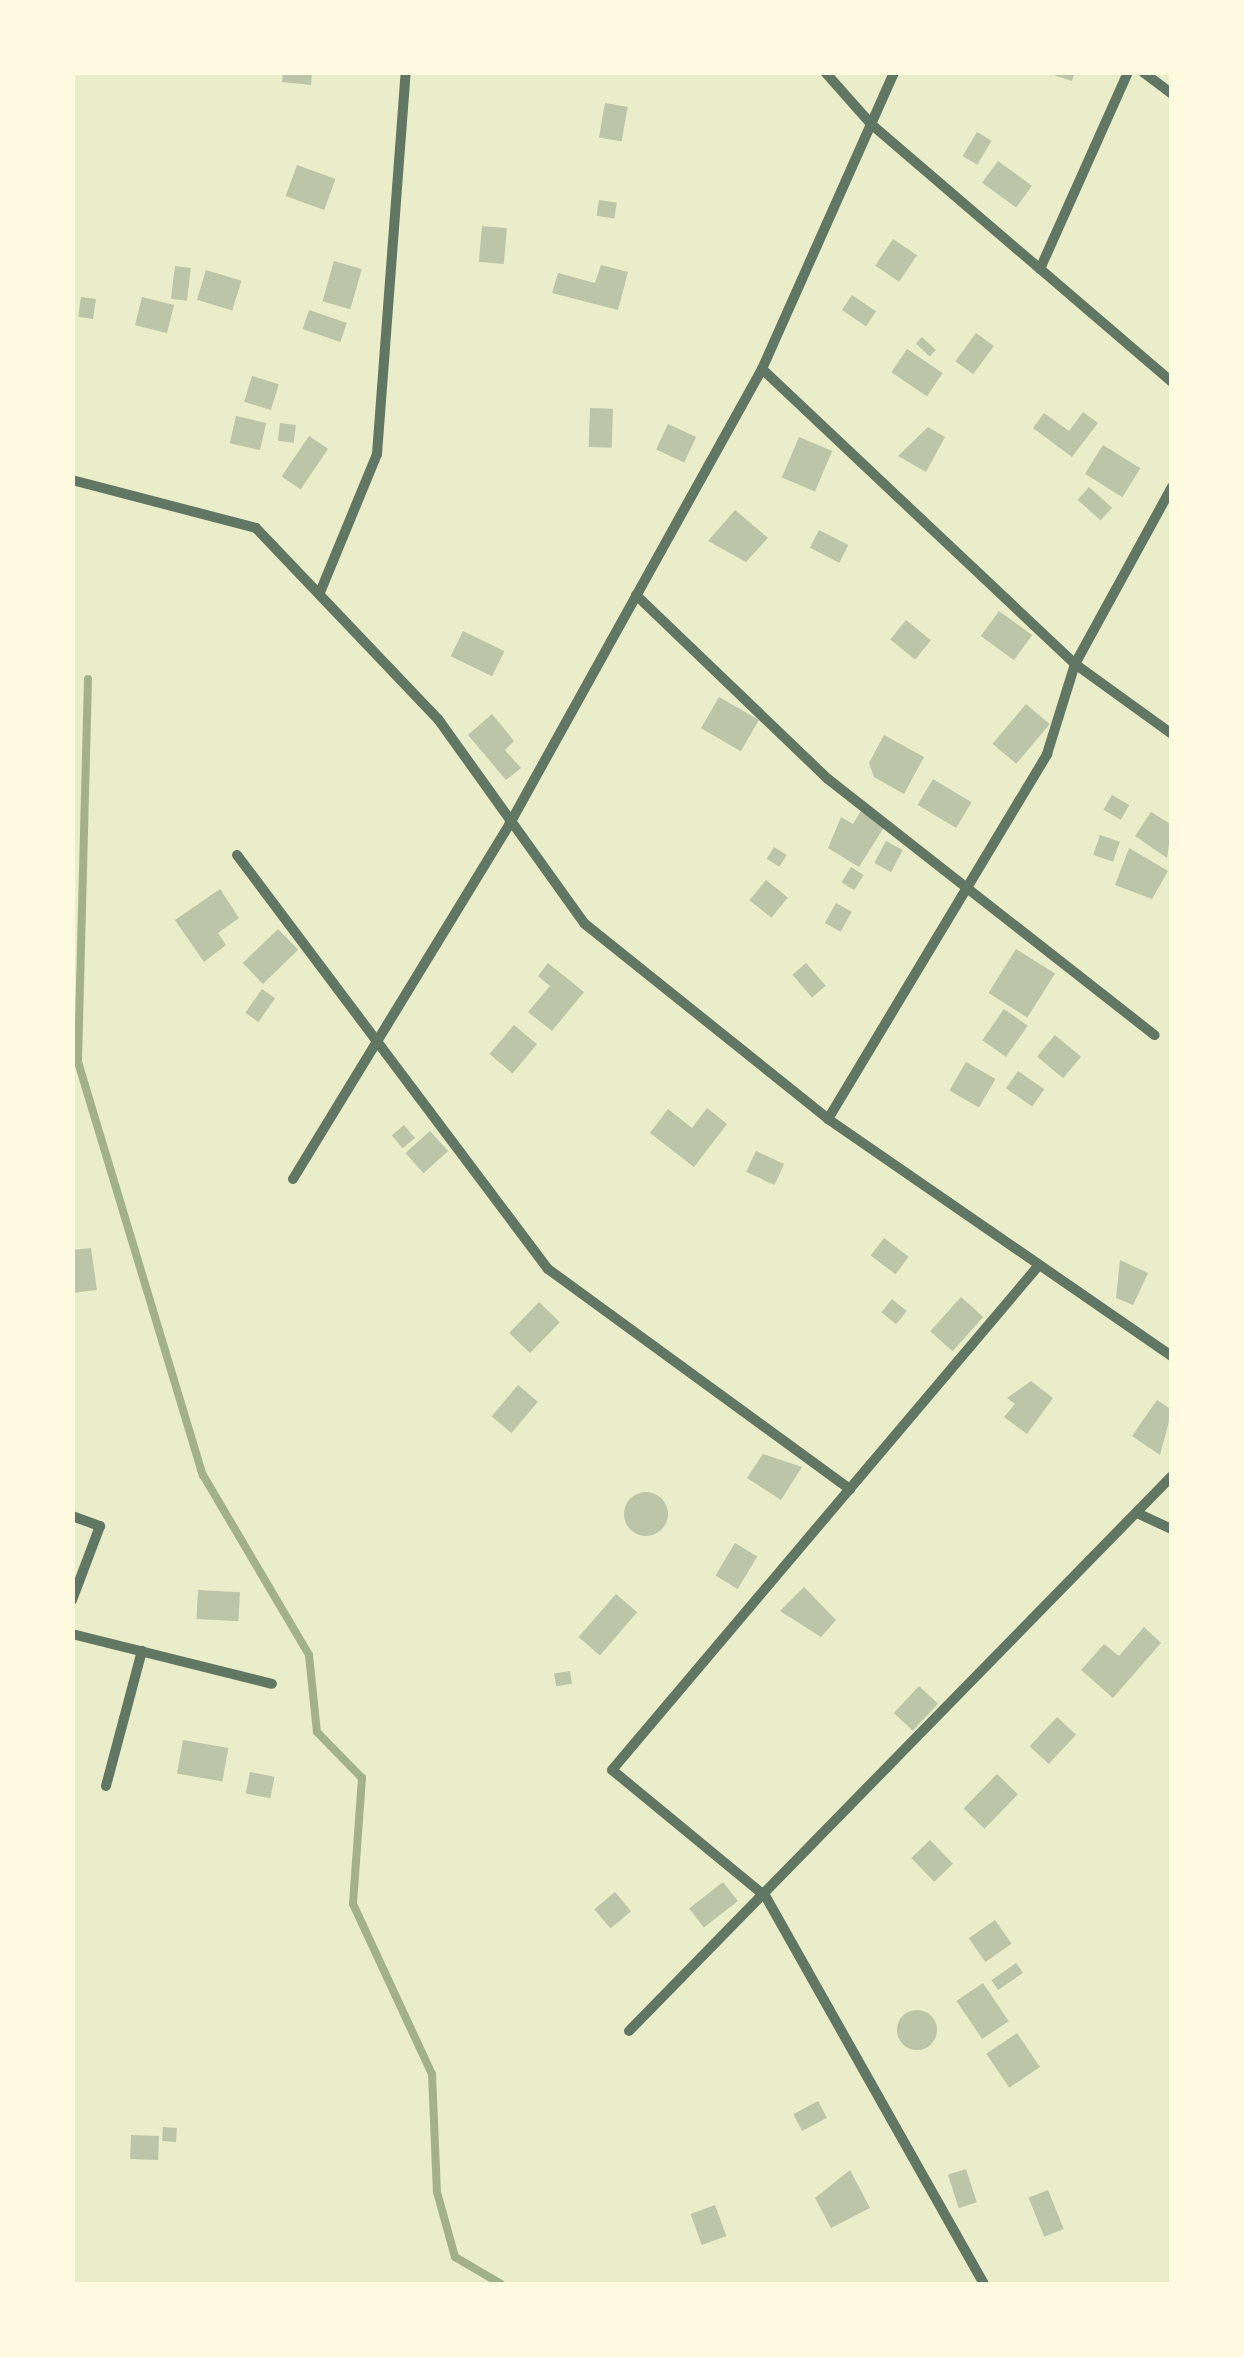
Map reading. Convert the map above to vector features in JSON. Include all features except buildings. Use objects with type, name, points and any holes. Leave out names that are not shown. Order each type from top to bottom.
[{"type":"street","points":[[321,590],[376,454],[406,72]]},
{"type":"street","points":[[825,72],[871,124],[1172,382]]},
{"type":"street","points":[[293,1179],[509,825],[762,369],[894,72]]},
{"type":"street","points":[[1040,269],[1128,72]]},
{"type":"street","points":[[1143,72],[1172,94]]},
{"type":"street","points":[[762,369],[1075,664],[1172,734]]},
{"type":"street","points":[[72,480],[256,528],[321,590],[438,718],[509,825],[585,924],[828,1119],[1172,1356]]},
{"type":"street","points":[[828,1119],[1047,754],[1075,664],[1172,487]]},
{"type":"street","points":[[636,595],[828,779],[1154,1034]]},
{"type":"street","points":[[237,856],[374,1046],[548,1268],[850,1489]]},
{"type":"street","points":[[984,2284],[766,1896],[612,1770],[1039,1265]]},
{"type":"street","points":[[629,2031],[766,1896],[1172,1476]]},
{"type":"street","points":[[1136,1513],[1172,1530]]},
{"type":"street","points":[[72,1516],[100,1526],[72,1600]]},
{"type":"street","points":[[72,1634],[272,1684]]},
{"type":"street","points":[[106,1786],[142,1652]]},
{"type":"waterway","points":[[88,679],[78,1062],[203,1475],[309,1655],[317,1732],[362,1778],[353,1904],[432,2074],[437,2192],[455,2257],[501,2284]]}]
